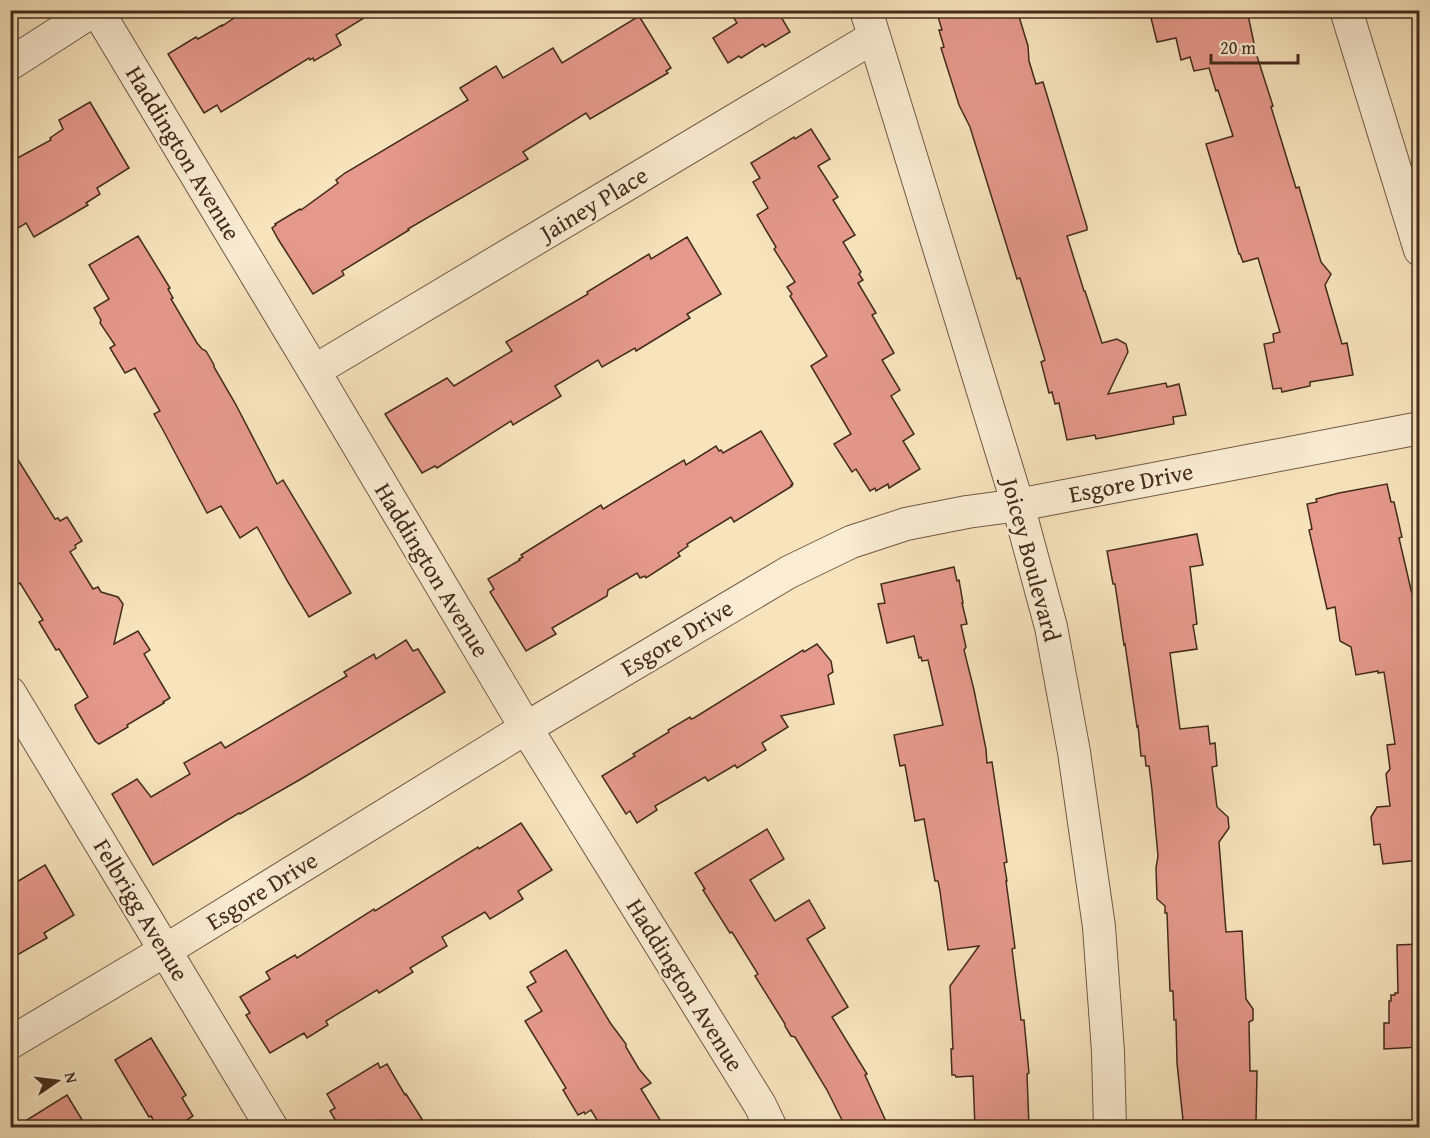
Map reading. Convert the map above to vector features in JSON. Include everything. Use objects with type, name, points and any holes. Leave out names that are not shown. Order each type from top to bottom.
[{"type":"street","points":[[10,63],[95,10]]},
{"type":"street","name":"Haddington Avenue","points":[[95,10],[314,371],[526,728],[760,1105],[771,1128]]},
{"type":"street","points":[[1347,10],[1419,250]]},
{"type":"street","name":"Jainey Place","points":[[314,371],[870,24]]},
{"type":"street","name":"Joicey Boulevard","points":[[870,24],[1018,505],[1051,627],[1074,752],[1099,927],[1108,1052],[1110,1128]]},
{"type":"street","name":"Esgore Drive","points":[[10,1043],[166,950],[526,728],[789,572],[851,542],[906,524],[1018,505],[1419,428]]},
{"type":"street","name":"Felbrigg Avenue","points":[[10,693],[272,1128]]},
{"type":"building","points":[[246,10],[377,10],[336,35],[341,45],[314,61],[313,58],[310,60],[309,58],[221,112],[217,105],[204,113],[168,54],[196,37],[198,39],[222,26]]},
{"type":"building","points":[[729,10],[777,10],[790,32],[765,47],[763,44],[741,58],[739,56],[728,63],[713,38],[737,23]]},
{"type":"building","points":[[936,10],[1017,10],[1036,84],[1043,82],[1087,227],[1087,230],[1067,236],[1084,291],[1102,343],[1117,339],[1126,344],[1128,352],[1108,394],[1166,383],[1167,387],[1179,384],[1186,415],[1173,417],[1174,424],[1096,439],[1095,435],[1067,440],[1059,403],[1055,404],[1052,392],[1049,393],[1041,362],[1045,360],[1020,278],[1017,279],[970,127],[959,105],[941,48],[944,47],[939,30],[942,30]]},
{"type":"building","points":[[1162,10],[1247,10],[1256,53],[1296,188],[1299,187],[1321,262],[1331,274],[1325,285],[1342,344],[1347,343],[1353,375],[1310,382],[1310,386],[1282,392],[1281,388],[1273,389],[1264,344],[1274,342],[1273,334],[1280,332],[1258,258],[1243,262],[1239,254],[1206,144],[1233,136],[1209,68],[1194,71],[1190,57],[1181,60],[1176,38],[1157,42],[1150,14]]},
{"type":"building","points":[[639,16],[671,68],[666,71],[668,73],[590,119],[586,113],[523,152],[528,159],[408,229],[342,271],[344,275],[313,294],[272,228],[275,224],[301,210],[338,183],[336,180],[345,173],[468,100],[460,88],[496,66],[503,78],[553,48],[562,63]]},
{"type":"building","points":[[90,102],[129,168],[97,188],[100,194],[86,203],[88,205],[34,237],[26,223],[10,233],[10,162],[51,140],[50,138],[63,129],[59,120]]},
{"type":"building","points":[[811,129],[830,159],[818,166],[838,197],[833,200],[855,235],[843,242],[861,272],[859,274],[863,280],[858,283],[876,313],[872,315],[894,353],[882,360],[900,390],[891,396],[914,434],[903,441],[920,469],[889,488],[888,484],[876,491],[875,488],[870,491],[856,469],[852,472],[834,444],[851,434],[811,366],[827,356],[790,296],[792,294],[787,287],[795,282],[774,249],[776,247],[757,215],[768,208],[753,182],[760,178],[751,163]]},
{"type":"building","points":[[138,236],[170,288],[168,289],[173,298],[171,299],[197,343],[206,351],[214,365],[277,484],[283,480],[351,593],[309,617],[257,527],[240,538],[221,506],[207,513],[154,414],[160,411],[135,368],[125,373],[110,348],[115,345],[100,323],[101,320],[94,308],[109,299],[89,265]]},
{"type":"building","points":[[687,237],[721,294],[687,314],[690,318],[636,351],[635,348],[602,367],[598,360],[555,386],[561,396],[513,425],[511,421],[437,468],[435,466],[422,473],[385,414],[447,378],[454,386],[512,351],[506,342],[588,294],[587,292],[649,254],[651,259]]},
{"type":"building","points":[[761,431],[793,484],[792,486],[734,522],[731,517],[687,544],[688,546],[678,553],[680,556],[646,578],[645,576],[640,578],[637,573],[608,590],[607,596],[552,628],[556,634],[526,651],[490,592],[494,589],[488,579],[520,560],[523,557],[521,555],[601,505],[603,509],[684,460],[686,465],[716,446],[723,453]]},
{"type":"building","points":[[10,447],[55,519],[58,518],[60,521],[67,517],[82,541],[70,552],[93,589],[98,587],[101,592],[118,597],[123,604],[114,644],[138,631],[150,650],[144,654],[170,698],[99,744],[95,741],[75,705],[88,697],[59,649],[56,650],[39,622],[43,620],[20,583],[10,588]]},
{"type":"building","points":[[1387,484],[1391,502],[1394,502],[1402,537],[1399,538],[1415,607],[1419,606],[1419,665],[1416,666],[1419,688],[1419,860],[1383,864],[1380,844],[1374,845],[1371,817],[1377,807],[1390,806],[1386,774],[1390,769],[1387,745],[1395,744],[1384,672],[1356,675],[1351,647],[1340,641],[1335,607],[1327,609],[1309,530],[1312,529],[1307,504],[1317,502],[1316,499],[1339,493]]},
{"type":"building","points":[[1197,534],[1203,565],[1190,567],[1197,624],[1193,625],[1197,649],[1170,653],[1180,729],[1208,726],[1210,744],[1215,743],[1217,766],[1212,767],[1217,807],[1228,817],[1229,828],[1219,842],[1226,932],[1242,931],[1246,999],[1253,1009],[1253,1020],[1249,1022],[1250,1071],[1257,1071],[1256,1122],[1183,1120],[1177,1063],[1176,1020],[1174,1020],[1173,991],[1170,991],[1167,913],[1165,913],[1165,906],[1157,899],[1158,856],[1149,766],[1146,766],[1145,756],[1141,756],[1125,644],[1107,551]]},
{"type":"building","points":[[954,567],[957,581],[959,580],[967,624],[961,625],[966,647],[964,650],[974,690],[987,763],[992,762],[1007,862],[1004,863],[1015,948],[1012,949],[1021,1020],[1024,1020],[1029,1073],[1027,1074],[1029,1128],[975,1128],[973,1076],[956,1077],[952,1075],[950,986],[979,946],[948,950],[940,891],[938,881],[935,881],[924,819],[915,821],[905,765],[900,766],[894,735],[943,725],[928,660],[922,661],[921,657],[919,658],[914,636],[887,643],[878,604],[885,603],[881,584]]},
{"type":"building","points":[[406,640],[413,651],[418,649],[445,692],[153,865],[112,794],[137,779],[151,797],[190,774],[184,763],[221,742],[225,748],[347,676],[344,672],[374,654],[376,659]]},
{"type":"building","points":[[817,644],[831,661],[833,672],[828,675],[834,704],[781,716],[788,727],[762,743],[766,750],[737,768],[735,765],[708,781],[705,777],[655,806],[657,810],[637,823],[630,811],[626,814],[602,776],[635,756],[633,754],[669,732],[668,730],[690,717],[694,718],[803,650],[804,652]]},
{"type":"building","points":[[521,823],[552,870],[518,891],[523,899],[490,919],[485,912],[442,937],[447,946],[410,968],[413,972],[379,993],[377,990],[326,1021],[328,1025],[307,1038],[304,1033],[270,1053],[246,1015],[250,1013],[240,997],[270,979],[266,972],[295,955],[297,958],[374,909],[375,911]]},
{"type":"building","points":[[767,829],[784,859],[750,880],[775,921],[809,900],[825,928],[807,939],[848,1007],[832,1017],[867,1074],[865,1075],[889,1128],[846,1128],[827,1090],[795,1037],[791,1036],[755,976],[758,974],[703,890],[705,889],[695,873]]},
{"type":"building","points":[[45,865],[74,915],[44,933],[47,938],[10,959],[10,886]]},
{"type":"building","points":[[1419,944],[1419,1047],[1384,1049],[1384,1023],[1389,1023],[1389,1001],[1391,1001],[1391,995],[1398,993],[1397,945]]},
{"type":"building","points":[[566,950],[611,1024],[626,1044],[639,1069],[651,1083],[641,1089],[665,1128],[602,1128],[591,1110],[578,1115],[563,1090],[566,1088],[525,1021],[542,1011],[527,987],[536,982],[530,972]]},
{"type":"building","points":[[151,1038],[186,1095],[182,1098],[193,1116],[174,1128],[158,1128],[115,1060]]},
{"type":"building","points":[[378,1063],[380,1068],[387,1064],[422,1119],[407,1128],[340,1128],[330,1111],[335,1108],[327,1094]]},
{"type":"building","points":[[67,1095],[87,1128],[14,1128]]}]
